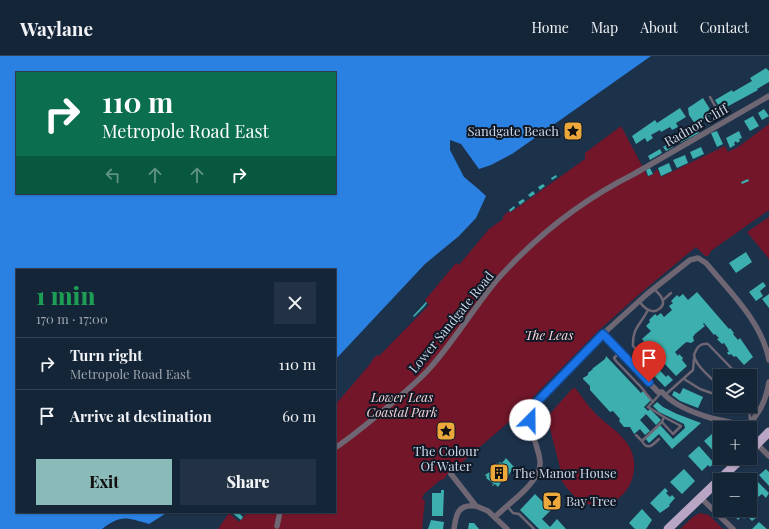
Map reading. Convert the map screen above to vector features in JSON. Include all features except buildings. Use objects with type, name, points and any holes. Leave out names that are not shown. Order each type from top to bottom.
[{"type":"highway","points":[[757,440],[769,432]]},
{"type":"highway","points":[[668,529],[735,465]]},
{"type":"street","name":"Radnor Cliff","points":[[580,205],[769,96]]},
{"type":"street","points":[[634,174],[638,180]]},
{"type":"street","name":"Lower Sandgate Road","points":[[336,447],[371,421],[429,369],[496,282],[546,232],[580,205]]},
{"type":"street","points":[[495,517],[531,482],[539,472],[540,462],[531,427],[531,412],[534,405],[603,334],[639,301],[690,260],[698,258],[706,263],[749,316],[761,336],[769,360]]},
{"type":"street","points":[[603,334],[658,392],[680,406],[711,418],[728,421]]},
{"type":"street","points":[[752,421],[762,407],[767,394],[769,382]]},
{"type":"street","points":[[757,448],[769,456]]},
{"type":"street","points":[[451,474],[476,506]]},
{"type":"street","points":[[701,498],[734,529]]},
{"type":"street","points":[[454,529],[459,510],[469,505],[488,511],[507,529]]},
{"type":"street","points":[[277,528],[280,513]]},
{"type":"lane","points":[[710,97],[720,115]]},
{"type":"lane","points":[[639,301],[648,310],[656,311],[661,308],[663,303],[662,300],[654,289]]},
{"type":"lane","points":[[662,300],[671,293]]},
{"type":"lane","points":[[642,356],[633,346],[633,335],[648,310]]},
{"type":"lane","points":[[662,422],[673,434],[681,426],[648,407],[684,379],[693,370],[694,355],[699,346],[708,344],[732,369]]},
{"type":"lane","points":[[620,352],[614,358],[653,402]]},
{"type":"lane","points":[[694,358],[713,380]]},
{"type":"lane","points":[[684,379],[700,389],[713,394]]},
{"type":"lane","points":[[642,440],[662,422],[664,417]]},
{"type":"lane","points":[[636,435],[648,447],[659,440]]},
{"type":"lane","points":[[507,506],[513,513],[519,514],[534,529]]},
{"type":"green space","points":[[769,124],[769,210],[712,250],[708,256],[705,256],[696,247],[598,331],[518,414],[452,471],[450,470],[444,479],[439,481],[424,494],[422,499],[425,500],[422,529],[218,529],[229,513],[239,522],[247,513],[336,513],[336,404],[372,360],[377,355],[379,356],[429,305],[425,300],[456,263],[459,265],[489,229],[503,219],[503,216],[509,211],[511,212],[585,159],[585,153],[621,126],[648,177],[657,169],[661,177],[725,146],[728,152],[738,147]]},
{"type":"green space","points":[[769,217],[769,259],[747,232]]},
{"type":"green space","points":[[575,388],[591,409],[624,439],[631,450],[634,461],[634,472],[631,482],[626,491],[619,498],[610,503],[600,505],[588,504],[579,500],[571,493],[559,476],[556,476],[555,473],[560,473],[560,468],[547,417],[572,389]]},
{"type":"green space","points":[[700,513],[709,515],[723,529],[680,529],[694,516]]},
{"type":"water","points":[[0,56],[651,56],[512,154],[491,165],[479,169],[461,144],[450,140],[450,150],[464,177],[486,196],[476,218],[459,236],[425,264],[336,359],[336,269],[16,269],[16,513],[166,513],[149,524],[130,519],[120,519],[102,529],[0,529]]},
{"type":"place","name":"Sandgate Beach","points":[[573,131]]},
{"type":"place","name":"The Colour Of Water","points":[[446,431]]},
{"type":"place","name":"The Manor House","points":[[499,473]]},
{"type":"place","name":"Bay Tree","points":[[552,501]]},
{"type":"route","points":[[530,420],[534,405],[603,334],[649,382]]},
{"type":"park label","name":"The Leas","points":[[549,335]]},
{"type":"park label","name":"Lower Leas Coastal Park","points":[[402,404]]}]
